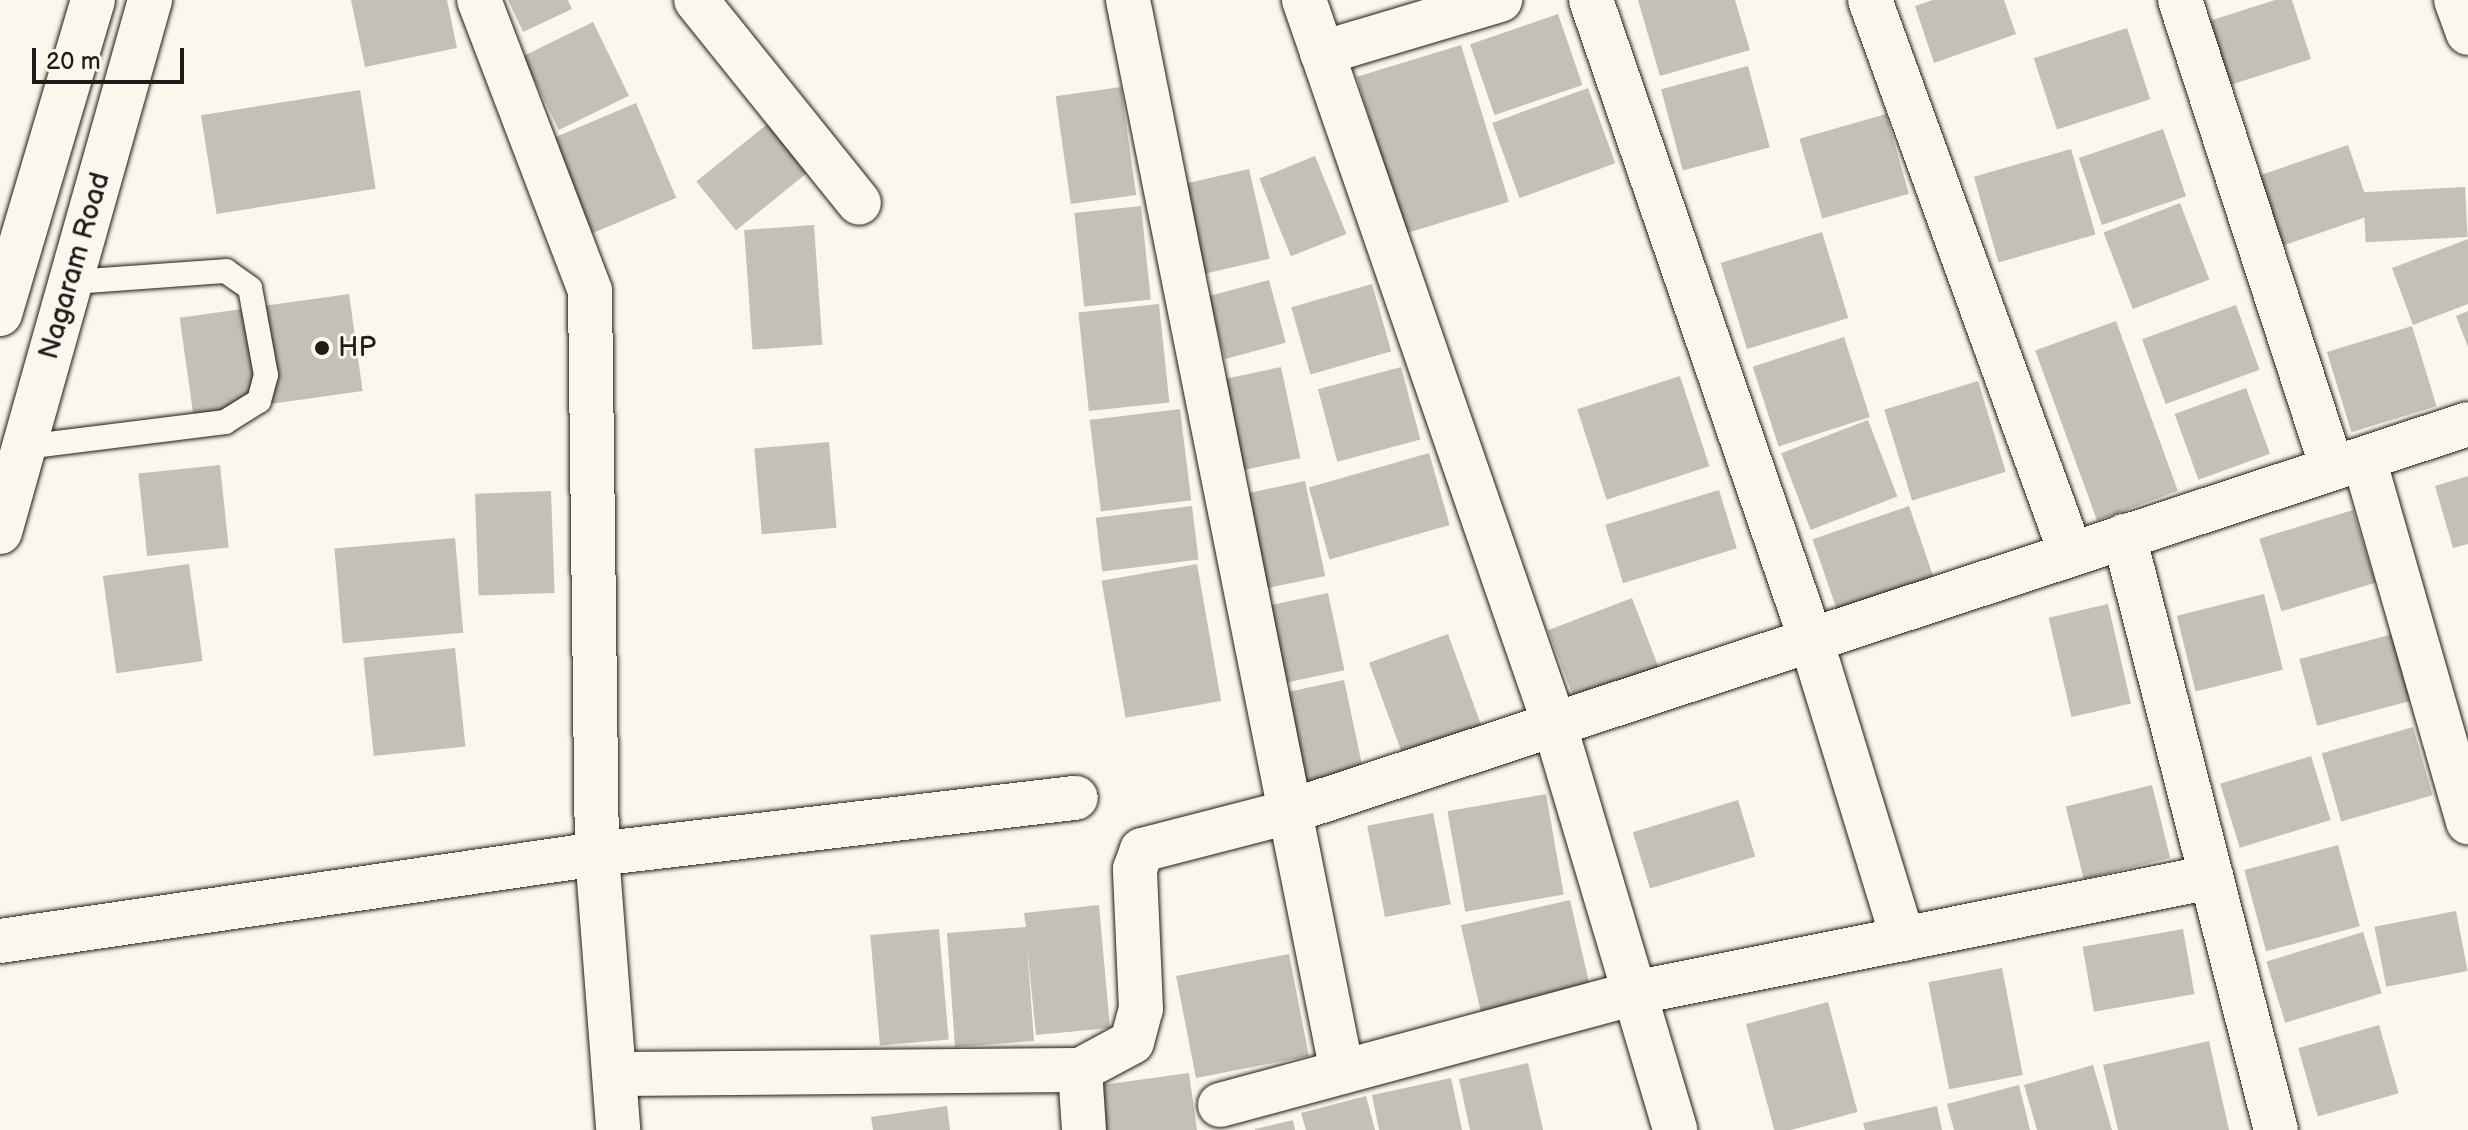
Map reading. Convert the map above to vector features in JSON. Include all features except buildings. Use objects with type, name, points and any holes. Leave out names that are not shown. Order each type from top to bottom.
[{"type":"street","name":"Nagaram Road","points":[[0,314],[93,0]]},
{"type":"street","name":"Nagaram Road","points":[[0,532],[150,0]]},
{"type":"street","points":[[479,0],[590,291],[597,854],[618,1130]]},
{"type":"street","points":[[696,0],[859,203]]},
{"type":"street","points":[[1128,0],[1285,813],[1342,1072]]},
{"type":"street","points":[[1304,0],[1554,723],[1675,1130]]},
{"type":"street","points":[[1322,53],[1500,0]]},
{"type":"street","points":[[1591,0],[1811,640],[1903,939]]},
{"type":"street","points":[[1870,0],[2071,554]]},
{"type":"street","points":[[2180,0],[2348,464],[2468,822]]},
{"type":"street","points":[[2456,0],[2468,33]]},
{"type":"street","points":[[616,1074],[1080,1070],[1132,1042],[1141,1009],[1135,869],[1142,850],[1285,813],[2468,424]]},
{"type":"street","points":[[2124,536],[2276,1130]]},
{"type":"street","points":[[0,941],[597,854],[1076,798]]},
{"type":"street","points":[[1220,1105],[1634,993],[2211,877]]},
{"type":"street","points":[[1080,1070],[1084,1130]]},
{"type":"lane","points":[[25,447],[225,422],[259,401],[266,375],[250,288],[226,271],[71,282]]},
{"type":"place","name":"HP","points":[[322,348]]}]
